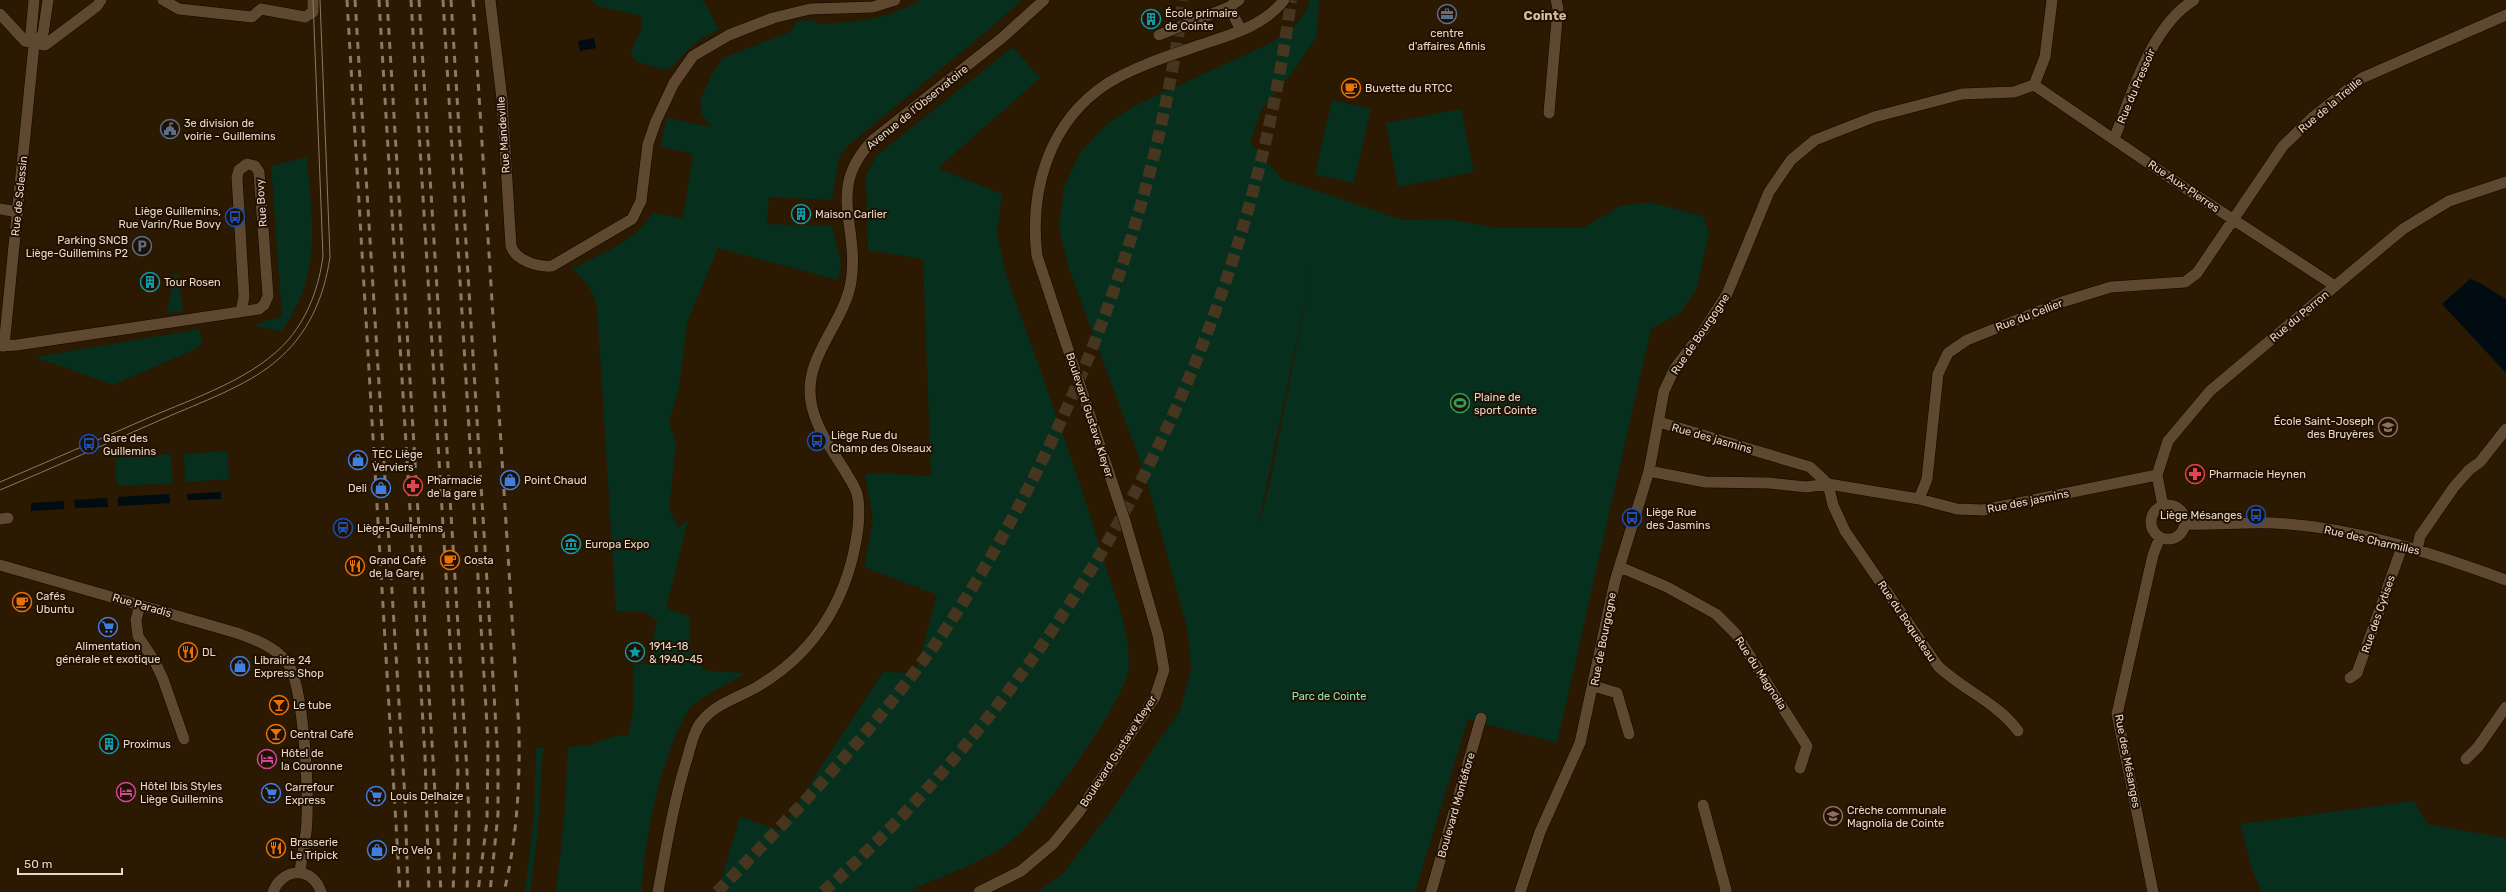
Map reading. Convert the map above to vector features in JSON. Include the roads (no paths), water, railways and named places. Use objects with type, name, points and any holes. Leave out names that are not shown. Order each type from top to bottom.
[{"type":"street","points":[[34,0],[30,33],[34,45]]},
{"type":"street","points":[[34,45],[43,34],[48,0]]},
{"type":"street","points":[[0,14],[20,38],[34,45],[50,43],[101,0]]},
{"type":"street","points":[[163,0],[179,9],[213,14],[252,17],[261,9],[305,17],[313,12],[313,0]]},
{"type":"street","name":"Rue Mandeville","points":[[490,0],[502,99],[510,242],[514,253],[542,267],[552,266],[632,219],[641,201],[648,144],[665,99],[684,66],[706,46],[773,18],[810,8],[873,7],[895,0]]},
{"type":"street","name":"Avenue de l'Observatoire","points":[[658,892],[677,793],[699,726],[718,706],[757,687],[803,652],[829,617],[843,587],[853,554],[859,506],[857,491],[816,419],[809,389],[816,361],[851,285],[854,254],[846,197],[850,172],[857,159],[873,140],[940,90],[1002,38],[1044,0]]},
{"type":"street","points":[[1159,34],[1229,7],[1240,0]]},
{"type":"street","name":"Boulevard Gustave Kleyer","points":[[979,892],[1021,871],[1053,844],[1079,812],[1155,697],[1164,670],[1158,636],[1125,521],[1037,256],[1034,229],[1035,207],[1044,166],[1051,147],[1075,112],[1106,84],[1130,71],[1263,20],[1284,0]]},
{"type":"street","points":[[1549,113],[1558,8],[1556,0]]},
{"type":"street","points":[[2034,85],[2045,56],[2052,0]]},
{"type":"street","name":"Rue du Pressoir","points":[[2114,139],[2151,49],[2181,8],[2194,0]]},
{"type":"street","points":[[1229,7],[1240,30]]},
{"type":"street","name":"Rue de la Treille","points":[[2232,218],[2283,146],[2313,117],[2362,78],[2505,19]]},
{"type":"street","name":"Rue de Sclessin","points":[[2,346],[18,212],[34,45]]},
{"type":"street","name":"Rue Aux-Pierres","points":[[2034,85],[2335,286]]},
{"type":"street","name":"Rue de Bourgogne","points":[[1520,892],[1540,832],[1580,743],[1620,567],[1649,470],[1664,391],[1675,368],[1704,330],[1727,294],[1769,192],[1791,160],[1815,140],[1874,117],[1962,94],[2014,92],[2034,85]]},
{"type":"street","name":"Rue Bovy","points":[[2,346],[259,309],[264,305],[268,296],[259,172],[255,166],[247,164],[239,170],[237,177],[244,297],[241,311]]},
{"type":"street","name":"Rue du Perron","points":[[2163,506],[2157,475],[2160,460],[2168,441],[2210,391],[2403,228],[2449,201],[2506,182]]},
{"type":"street","points":[[0,209],[18,212]]},
{"type":"street","name":"Rue du Cellier","points":[[1919,499],[1927,479],[1938,374],[1948,353],[1967,340],[2009,322],[2112,287],[2185,282],[2197,273],[2232,218]]},
{"type":"street","name":"Rue des jasmins","points":[[1659,422],[1810,467],[1828,484]]},
{"type":"street","points":[[2417,550],[2420,536],[2454,487],[2469,470],[2480,462],[2506,429]]},
{"type":"street","name":"Rue des jasmins","points":[[1649,470],[1705,482],[1769,483],[1806,487],[1828,484],[1919,499],[1956,509],[1982,510],[2157,475]]},
{"type":"street","name":"Rue du Boqueteau","points":[[1828,484],[1833,505],[1845,531],[1938,666],[1953,681],[2008,717],[2018,731]]},
{"type":"street","points":[[2163,506],[2176,507],[2182,511],[2185,524],[2181,534],[2176,537],[2166,539],[2160,537],[2152,527],[2152,520],[2157,509],[2163,506]]},
{"type":"street","name":"Rue des Charmilles","points":[[2185,524],[2274,523],[2334,530],[2436,555],[2506,580]]},
{"type":"street","name":"Rue des Mésanges","points":[[2153,892],[2117,714],[2154,555],[2160,537]]},
{"type":"street","name":"Rue des Cytises","points":[[2350,678],[2358,673],[2402,547]]},
{"type":"street","name":"Rue Paradis","points":[[0,565],[237,633],[264,643],[280,655],[293,672],[298,689],[303,736],[307,818],[300,872]]},
{"type":"street","name":"Rue du Magnolia","points":[[1620,567],[1667,587],[1716,614],[1736,634],[1807,746],[1800,768]]},
{"type":"street","points":[[140,604],[136,620],[138,636],[155,662],[169,690],[184,739]]},
{"type":"street","points":[[1594,686],[1617,693],[1629,734]]},
{"type":"street","points":[[2466,759],[2478,748],[2506,707]]},
{"type":"street","name":"Boulevard Montéfiore","points":[[1431,892],[1481,718]]},
{"type":"street","points":[[1703,805],[1727,891]]},
{"type":"street","points":[[273,892],[280,880],[292,873],[300,872],[314,879],[321,892]]},
{"type":"tunnel","points":[[717,892],[848,754],[920,665],[937,642],[983,571],[1024,496],[1064,415],[1088,358],[1130,242],[1147,183],[1162,122],[1174,62],[1183,0]]},
{"type":"tunnel","points":[[823,892],[915,802],[999,704],[1073,599],[1137,488],[1192,372],[1236,251],[1269,127],[1291,0]]},
{"type":"tram line","points":[[0,482],[223,386],[260,365],[275,353],[296,330],[312,300],[319,278],[323,256],[313,0]]},
{"type":"tram line","points":[[0,490],[207,400],[251,379],[264,371],[287,351],[305,328],[313,315],[324,287],[330,257],[320,0]]},
{"type":"railway","points":[[347,0],[400,892]]},
{"type":"railway","points":[[355,0],[405,799],[408,892]]},
{"type":"railway","points":[[379,0],[425,756],[429,892]]},
{"type":"railway","points":[[387,0],[441,892]]},
{"type":"railway","points":[[411,0],[458,772],[453,892]]},
{"type":"railway","points":[[419,0],[467,771],[469,818],[467,892]]},
{"type":"railway","points":[[443,0],[488,742],[487,821],[478,892]]},
{"type":"railway","points":[[451,0],[498,759],[498,814],[490,892]]},
{"type":"railway","points":[[473,0],[519,729],[517,811],[512,852],[504,892]]},
{"type":"place","name":"centre d'affaires Afinis","points":[[1447,14]]},
{"type":"place","name":"École primaire de Cointe","points":[[1151,19]]},
{"type":"place","name":"Buvette du RTCC","points":[[1351,88]]},
{"type":"place","name":"3e division de voirie - Guillemins","points":[[170,129]]},
{"type":"place","name":"Maison Carlier","points":[[801,214]]},
{"type":"place","name":"Liège Guillemins, Rue Varin/Rue Bovy","points":[[235,217]]},
{"type":"place","name":"Parking SNCB Liège-Guillemins P2","points":[[142,246]]},
{"type":"place","name":"Tour Rosen","points":[[150,282]]},
{"type":"place","name":"Plaine de sport Cointe","points":[[1460,403]]},
{"type":"place","name":"École Saint-Joseph des Bruyères","points":[[2388,427]]},
{"type":"place","name":"Liège Rue du Champ des Oiseaux","points":[[817,441]]},
{"type":"place","name":"Gare des Guillemins","points":[[89,444]]},
{"type":"place","name":"TEC Liège Verviers","points":[[358,460]]},
{"type":"place","name":"Pharmacie Heynen","points":[[2195,474]]},
{"type":"place","name":"Point Chaud","points":[[510,480]]},
{"type":"place","name":"Pharmacie de la gare","points":[[413,486]]},
{"type":"place","name":"Deli","points":[[381,488]]},
{"type":"place","name":"Liège Mésanges","points":[[2256,515]]},
{"type":"place","name":"Liège Rue des Jasmins","points":[[1632,518]]},
{"type":"place","name":"Liège-Guillemins","points":[[343,528]]},
{"type":"place","name":"Europa Expo","points":[[571,544]]},
{"type":"place","name":"Costa","points":[[450,560]]},
{"type":"place","name":"Grand Café de la Gare","points":[[355,566]]},
{"type":"place","name":"Cafés Ubuntu","points":[[22,602]]},
{"type":"place","name":"Alimentation générale et exotique","points":[[108,627]]},
{"type":"place","name":"DL","points":[[188,652]]},
{"type":"place","name":"1914-18 & 1940-45","points":[[635,652]]},
{"type":"place","name":"Librairie 24 Express Shop","points":[[240,666]]},
{"type":"place","name":"Le tube","points":[[279,705]]},
{"type":"place","name":"Central Café","points":[[276,734]]},
{"type":"place","name":"Proximus","points":[[109,744]]},
{"type":"place","name":"Hôtel de la Couronne","points":[[267,759]]},
{"type":"place","name":"Hôtel Ibis Styles Liège Guillemins","points":[[126,792]]},
{"type":"place","name":"Carrefour Express","points":[[271,793]]},
{"type":"place","name":"Louis Delhaize","points":[[376,796]]},
{"type":"place","name":"Crèche communale Magnolia de Cointe","points":[[1833,816]]},
{"type":"place","name":"Brasserie Le Tripick","points":[[276,848]]},
{"type":"place","name":"Pro Velo","points":[[377,850]]},
{"type":"district","name":"Cointe","points":[[1545,15]]},
{"type":"park label","name":"Parc de Cointe","points":[[1329,696]]}]
